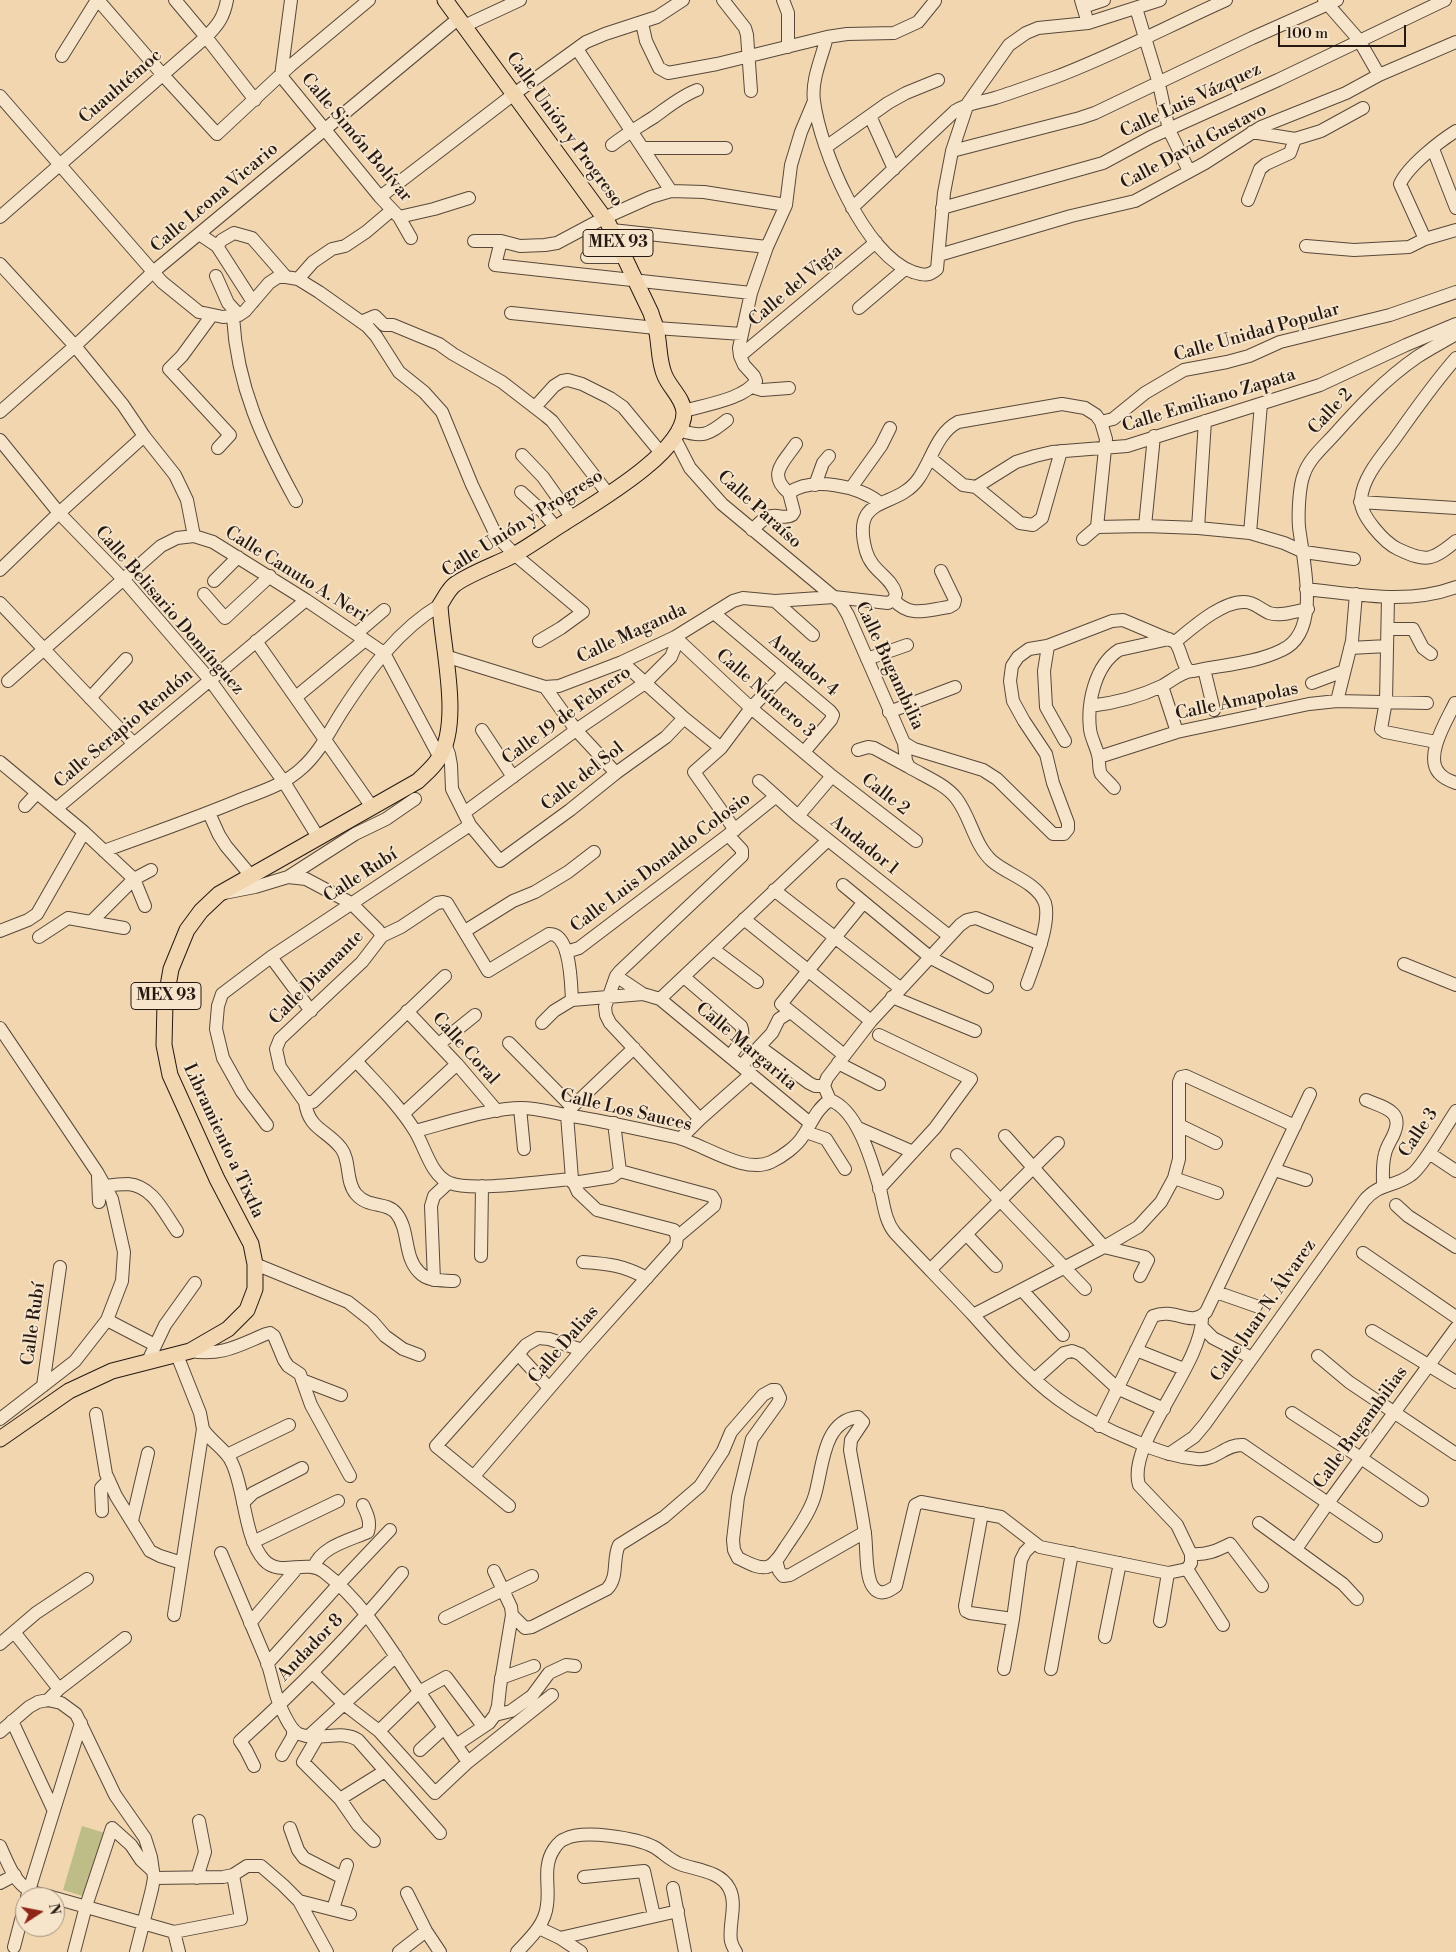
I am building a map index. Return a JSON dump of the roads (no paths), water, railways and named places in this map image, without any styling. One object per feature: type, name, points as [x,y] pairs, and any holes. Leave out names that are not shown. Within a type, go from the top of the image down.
[{"type":"main road","name":"Calle Unión y Progreso","points":[[440,605],[454,585],[514,554],[609,495],[646,467],[677,434],[684,411],[681,401],[662,369],[656,328],[636,279],[608,224],[445,0]]},
{"type":"main road","points":[[440,605],[449,690],[449,730],[442,751]]},
{"type":"main road","name":"Libramiento a Tixtla","points":[[1,1438],[69,1391],[112,1371],[184,1353],[228,1329],[247,1310],[255,1289],[255,1264],[250,1244],[217,1179],[170,1075],[164,1045],[165,1003],[171,968],[187,930],[201,911],[219,894],[252,877],[418,781],[442,751]]},
{"type":"street","points":[[62,56],[98,0],[217,134],[369,0]]},
{"type":"street","points":[[175,0],[255,100]]},
{"type":"street","name":"Cuauhtémoc","points":[[0,217],[206,37],[219,24],[225,12],[227,0]]},
{"type":"street","name":"Calle Simón Bolívar","points":[[291,0],[281,76],[396,214],[411,238]]},
{"type":"street","name":"Calle Leona Vicario","points":[[0,412],[75,346],[153,272],[325,129],[462,22],[520,0]]},
{"type":"street","points":[[380,197],[514,94],[586,42],[605,34],[658,18],[683,0]]},
{"type":"street","points":[[723,0],[745,28],[750,56],[751,91]]},
{"type":"street","points":[[782,0],[788,14],[788,47]]},
{"type":"street","points":[[1088,24],[1082,4],[1104,0]]},
{"type":"street","points":[[827,37],[815,81],[814,101],[834,169],[852,208],[876,242],[905,269],[924,276],[932,274],[937,269],[942,208],[952,150],[968,103],[1009,45],[1026,33],[1038,28],[1088,24],[1160,0]]},
{"type":"street","points":[[852,208],[955,111],[968,103],[993,99],[1054,78],[1145,39],[1226,0]]},
{"type":"street","name":"Calle Luis Vázquez","points":[[942,208],[1103,163],[1151,137],[1445,0]]},
{"type":"street","points":[[642,23],[646,41],[659,68],[668,73],[750,56],[827,37],[847,34],[894,33],[918,22],[936,1]]},
{"type":"street","points":[[952,150],[1080,118],[1159,84],[1330,1],[1359,40],[1379,75]]},
{"type":"street","points":[[1136,8],[1159,84],[1169,130],[1189,172]]},
{"type":"street","name":"Calle David Gustavo","points":[[939,255],[1071,216],[1135,201],[1189,172],[1252,132],[1346,93],[1379,75],[1456,42]]},
{"type":"street","points":[[577,48],[671,190]]},
{"type":"street","points":[[826,147],[906,93],[938,80]]},
{"type":"street","points":[[612,145],[631,130],[683,96],[697,90]]},
{"type":"street","points":[[0,96],[162,282],[199,312],[212,315],[236,316],[253,302],[269,283],[278,277],[292,278],[332,249],[345,246],[396,214],[434,209],[469,198]]},
{"type":"street","points":[[754,384],[754,376],[744,365],[739,348],[751,292],[767,247],[786,205],[791,165],[801,132],[814,101]]},
{"type":"street","points":[[1252,132],[1295,139],[1321,131],[1363,108]]},
{"type":"street","points":[[870,116],[894,169]]},
{"type":"street","points":[[1425,239],[1400,184],[1412,168],[1456,131]]},
{"type":"street","points":[[1248,200],[1260,169],[1290,153],[1295,139]]},
{"type":"street","points":[[644,148],[726,148]]},
{"type":"street","points":[[1433,149],[1456,208]]},
{"type":"street","points":[[474,241],[501,241],[520,246],[557,243],[608,224],[651,197],[671,190],[704,192],[786,205]]},
{"type":"street","points":[[608,224],[767,247]]},
{"type":"street","points":[[1306,246],[1354,250],[1408,247],[1425,239],[1456,230]]},
{"type":"street","points":[[217,246],[222,240],[234,233],[252,238],[292,278],[319,292],[361,322],[376,336],[399,372],[424,392],[442,412],[472,485],[496,535],[514,554],[584,612],[539,641]]},
{"type":"street","points":[[199,234],[217,246],[253,302]]},
{"type":"street","points":[[501,241],[495,265],[751,292]]},
{"type":"street","name":"Calle del Vigía","points":[[740,356],[876,242]]},
{"type":"street","points":[[587,256],[625,257]]},
{"type":"street","points":[[0,264],[75,346],[123,405],[144,436],[175,475],[187,500],[194,536],[176,538],[161,546],[8,681]]},
{"type":"street","points":[[859,308],[905,269]]},
{"type":"street","points":[[216,276],[236,316],[241,375],[247,394],[263,436],[296,502]]},
{"type":"street","name":"Calle Unidad Popular","points":[[1101,422],[1113,420],[1145,393],[1184,370],[1242,358],[1280,342],[1390,314],[1456,292]]},
{"type":"street","points":[[511,313],[656,328],[742,334]]},
{"type":"street","points":[[212,315],[182,356],[168,369],[230,435],[218,448]]},
{"type":"street","points":[[361,322],[374,316],[384,325],[392,325],[439,344],[502,382],[552,421],[609,495]]},
{"type":"street","name":"Calle Emiliano Zapata","points":[[976,487],[1016,462],[1035,456],[1061,451],[1127,446],[1320,385],[1456,324]]},
{"type":"street","name":"Calle 2","points":[[1308,609],[1304,552],[1299,525],[1304,475],[1313,457],[1372,394],[1416,358],[1456,334]]},
{"type":"street","points":[[1456,358],[1436,381],[1376,465],[1363,487],[1360,502],[1376,531],[1389,545],[1401,551],[1429,558],[1438,556],[1456,541]]},
{"type":"street","points":[[535,407],[554,386],[562,381],[568,380],[582,384],[623,407],[661,453]]},
{"type":"street","points":[[684,411],[738,395],[754,384]]},
{"type":"street","points":[[754,384],[762,390],[789,388]]},
{"type":"street","points":[[834,597],[878,603],[888,603],[894,600],[896,594],[893,585],[872,565],[866,551],[864,537],[865,518],[868,512],[880,503],[905,492],[913,486],[944,432],[958,422],[1062,404],[1085,408],[1096,415],[1101,422],[1106,439],[1097,527]]},
{"type":"street","points":[[1250,533],[1261,404]]},
{"type":"street","points":[[677,434],[702,435],[710,433],[727,420]]},
{"type":"street","points":[[1198,528],[1205,421]]},
{"type":"street","points":[[851,488],[881,446],[890,428]]},
{"type":"street","name":"Calle Paraíso","points":[[677,434],[690,468],[722,504],[834,597]]},
{"type":"street","points":[[0,570],[59,513],[144,436]]},
{"type":"street","points":[[1145,526],[1154,436]]},
{"type":"street","name":"Calle Belisario Domínguez","points":[[0,440],[59,513],[124,580],[210,680],[284,782],[318,838]]},
{"type":"street","points":[[752,530],[767,517],[785,518],[794,512],[789,493],[781,487],[777,478],[780,467],[796,444]]},
{"type":"street","points":[[930,458],[964,485],[976,487],[1020,523],[1032,525],[1042,518],[1061,451]]},
{"type":"street","points":[[522,455],[543,477],[572,518]]},
{"type":"street","points":[[814,485],[823,463],[829,456]]},
{"type":"street","points":[[789,493],[814,485],[851,488],[872,496],[880,503]]},
{"type":"street","points":[[521,492],[543,512],[556,528]]},
{"type":"street","points":[[1360,502],[1456,508]]},
{"type":"street","points":[[1083,539],[1097,527],[1198,528],[1250,533],[1284,543],[1304,552],[1354,559]]},
{"type":"street","name":"Calle Canuto A. Neri","points":[[194,536],[213,542],[270,576],[384,653],[442,751],[449,754],[452,789],[470,824],[500,861]]},
{"type":"street","points":[[214,581],[238,557]]},
{"type":"street","points":[[894,600],[900,607],[917,612],[949,607],[954,604],[955,600],[941,571]]},
{"type":"street","points":[[204,594],[225,618],[270,576]]},
{"type":"street","points":[[1306,589],[1388,598],[1431,593],[1456,587]]},
{"type":"street","points":[[1337,701],[1350,648],[1356,594]]},
{"type":"street","name":"Calle Maganda","points":[[445,656],[545,687],[559,686],[622,662],[675,637],[733,601],[743,598],[775,601],[834,597]]},
{"type":"street","name":"Calle Bugambilia","points":[[834,597],[848,615],[889,712],[904,742],[914,749],[982,770],[997,779],[1053,834],[1064,834],[1068,829],[1068,823],[1053,783],[1046,754],[1024,721],[1014,701],[1010,680],[1012,666],[1018,658],[1029,649],[1048,646]]},
{"type":"street","points":[[1388,598],[1386,701],[1381,729],[1385,732],[1436,742]]},
{"type":"street","name":"Calle Serapio Rendón","points":[[56,808],[306,600]]},
{"type":"street","points":[[775,601],[813,635]]},
{"type":"street","points":[[1090,706],[1129,699],[1162,686],[1188,670],[1204,669],[1259,658],[1283,650],[1294,642],[1301,632],[1308,609],[1277,614],[1270,613],[1255,604],[1244,601],[1232,603],[1172,641],[1119,650],[1114,653],[1104,665],[1094,688],[1090,706],[1090,731],[1099,758],[1100,772],[1114,788]]},
{"type":"street","points":[[0,603],[133,743]]},
{"type":"street","points":[[104,851],[209,813],[284,782],[302,769],[313,757],[384,653],[422,616],[440,605]]},
{"type":"street","points":[[296,697],[360,637],[384,610]]},
{"type":"street","name":"Andador 4","points":[[714,613],[833,715],[831,720],[804,752]]},
{"type":"street","points":[[1065,741],[1046,707],[1044,671],[1048,646],[1100,625],[1123,620],[1172,641],[1179,648],[1183,664],[1188,670]]},
{"type":"street","points":[[1388,629],[1412,629],[1415,631],[1423,648],[1431,654]]},
{"type":"street","name":"Calle 19 de Febrero","points":[[464,813],[576,730],[645,683],[671,657],[675,647],[675,637]]},
{"type":"street","name":"Calle Número 3","points":[[675,637],[751,708],[832,776]]},
{"type":"street","points":[[256,641],[372,807]]},
{"type":"street","points":[[867,659],[907,645]]},
{"type":"street","points":[[1350,648],[1387,646]]},
{"type":"street","points":[[90,698],[126,659]]},
{"type":"street","points":[[622,662],[684,718],[721,748]]},
{"type":"street","points":[[1204,669],[1214,710]]},
{"type":"street","points":[[1312,683],[1344,671]]},
{"type":"street","points":[[700,1119],[610,1022],[606,1015],[605,1007],[610,998],[616,976],[742,856],[742,850],[694,772],[721,748],[751,708],[784,674]]},
{"type":"street","points":[[1162,686],[1176,732]]},
{"type":"street","points":[[545,687],[576,730],[616,773]]},
{"type":"street","points":[[889,712],[954,687]]},
{"type":"street","name":"Calle Amapolas","points":[[1099,758],[1176,732],[1309,704],[1337,701],[1386,701]]},
{"type":"street","points":[[1386,701],[1426,703]]},
{"type":"street","points":[[1455,703],[1436,742],[1435,764],[1440,775],[1456,784]]},
{"type":"street","name":"Calle del Sol","points":[[500,861],[666,737],[684,718]]},
{"type":"street","points":[[482,730],[513,777]]},
{"type":"street","points":[[904,742],[906,761],[909,767]]},
{"type":"street","points":[[858,750],[868,747],[874,748],[945,788],[956,798],[978,841],[992,861],[1036,890],[1045,904],[1046,912],[1041,944],[1027,984]]},
{"type":"street","points":[[0,762],[84,832],[134,879],[145,906]]},
{"type":"street","points":[[798,816],[832,776]]},
{"type":"street","name":"Calle 2","points":[[832,776],[916,841]]},
{"type":"street","name":"Andador 1","points":[[759,781],[798,816],[949,936]]},
{"type":"street","points":[[25,806],[37,793]]},
{"type":"street","name":"Calle Luis Donaldo Colosio","points":[[566,952],[579,948],[731,833],[775,797]]},
{"type":"street","points":[[288,877],[355,834],[386,819],[415,799]]},
{"type":"street","points":[[209,813],[219,835],[252,877]]},
{"type":"street","name":"Calle Rubí","points":[[267,1125],[242,1092],[223,1058],[216,1029],[218,1006],[222,994],[272,957],[470,824]]},
{"type":"street","points":[[0,931],[38,914],[84,832]]},
{"type":"street","points":[[616,976],[643,994],[660,999],[828,840]]},
{"type":"street","points":[[465,931],[513,901],[535,892],[594,852]]},
{"type":"street","points":[[92,921],[134,879],[152,870]]},
{"type":"street","name":"Calle Diamante","points":[[219,894],[256,887],[288,877],[306,879],[351,903],[382,936],[362,962],[280,1040],[276,1049],[280,1067],[305,1102]]},
{"type":"street","points":[[843,885],[931,958],[987,987]]},
{"type":"street","points":[[774,890],[836,937],[896,992],[975,1031]]},
{"type":"street","points":[[382,936],[400,927],[437,903],[447,903],[488,971],[549,934],[554,934],[559,936],[566,952],[572,1000]]},
{"type":"street","points":[[681,1138],[746,1070],[760,1046],[772,1033],[808,970],[863,903]]},
{"type":"street","points":[[39,937],[68,918],[124,928]]},
{"type":"street","points":[[1041,944],[976,918],[967,920],[949,936],[931,958],[896,992],[826,1078],[824,1086],[830,1100],[841,1106],[858,1128],[880,1189],[890,1228],[1007,1353],[1057,1398],[1099,1426],[1169,1454],[1199,1459],[1217,1456],[1227,1448],[1243,1445],[1376,1536]]},
{"type":"street","points":[[744,919],[871,1021]]},
{"type":"street","points":[[713,949],[758,982]]},
{"type":"street","points":[[272,957],[311,1011]]},
{"type":"street","points":[[1404,964],[1456,985]]},
{"type":"street","points":[[445,976],[407,1010],[313,1102],[305,1102],[307,1115],[315,1126],[342,1149],[349,1180],[356,1194],[367,1203],[384,1206],[395,1211],[402,1222],[411,1264],[420,1274],[428,1279],[454,1281]]},
{"type":"street","points":[[684,977],[741,1026],[744,1033],[742,1039],[730,1056]]},
{"type":"street","points":[[542,1023],[554,1010],[572,1000],[643,994]]},
{"type":"street","name":"Calle Margarita","points":[[660,999],[730,1056],[808,1127],[826,1139],[845,1168]]},
{"type":"street","points":[[786,1008],[841,1059],[879,1084]]},
{"type":"street","name":"Calle Coral","points":[[407,1010],[458,1064],[497,1111]]},
{"type":"street","points":[[439,1044],[475,1015]]},
{"type":"street","points":[[0,1028],[105,1186],[112,1199],[124,1252],[122,1281],[107,1320],[75,1361],[0,1419]]},
{"type":"street","points":[[879,1035],[971,1079],[935,1128],[880,1189]]},
{"type":"street","points":[[356,1061],[403,1114],[415,1131],[438,1175],[448,1183],[459,1186],[482,1186],[573,1181],[612,1177],[620,1172],[712,1196],[715,1201],[714,1206],[677,1237],[674,1230],[597,1210],[578,1192],[573,1181],[569,1111],[509,1043]]},
{"type":"street","points":[[760,1046],[809,1083],[815,1086],[824,1086]]},
{"type":"street","points":[[569,1111],[634,1048]]},
{"type":"street","points":[[403,1114],[458,1064]]},
{"type":"street","points":[[973,1315],[1104,1247],[1138,1227],[1161,1202],[1174,1178],[1179,1159],[1179,1082],[1181,1077],[1186,1076],[1295,1126]]},
{"type":"street","points":[[512,1615],[525,1628],[532,1627],[597,1595],[612,1584],[616,1551],[619,1545],[664,1517],[700,1486],[723,1450],[731,1432],[763,1395],[772,1390],[776,1390],[780,1398],[752,1439],[738,1497],[733,1540],[734,1550],[738,1558],[756,1566],[766,1567],[776,1560],[797,1530],[814,1500],[824,1448],[830,1437],[845,1421],[858,1417],[863,1422],[851,1440],[850,1450],[865,1532],[869,1578],[874,1588],[881,1592],[888,1592],[896,1586],[915,1505],[921,1502],[1001,1517],[1040,1547],[1168,1573],[1187,1569],[1191,1563],[1191,1554],[1177,1525],[1140,1485],[1137,1478],[1138,1466],[1145,1446],[1184,1368],[1206,1312],[1310,1094]]},
{"type":"street","name":"Calle Los Sauces","points":[[415,1131],[497,1111],[520,1108],[569,1111],[681,1138],[744,1164],[759,1165],[771,1162],[795,1146],[822,1105],[830,1100]]},
{"type":"street","points":[[1366,1100],[1391,1110],[1396,1116],[1397,1128],[1385,1152],[1383,1186]]},
{"type":"street","points":[[520,1108],[524,1149]]},
{"type":"street","name":"Calle 3","points":[[1383,1186],[1412,1175],[1429,1153],[1456,1111]]},
{"type":"street","points":[[614,1123],[620,1172]]},
{"type":"street","points":[[1179,1125],[1216,1143]]},
{"type":"street","points":[[858,1128],[913,1152]]},
{"type":"street","points":[[1005,1136],[1104,1247],[1139,1255],[1148,1260],[1140,1276]]},
{"type":"street","points":[[930,1270],[1058,1144]]},
{"type":"street","points":[[1429,1153],[1456,1171]]},
{"type":"street","points":[[957,1155],[1085,1289]]},
{"type":"street","points":[[1275,1170],[1306,1180]]},
{"type":"street","points":[[97,1172],[99,1202]]},
{"type":"street","points":[[1174,1178],[1217,1193]]},
{"type":"street","points":[[434,1280],[431,1206],[434,1196],[448,1183]]},
{"type":"street","points":[[105,1186],[128,1184],[141,1187],[150,1193],[177,1231]]},
{"type":"street","points":[[481,1256],[482,1186]]},
{"type":"street","name":"Calle Juan N. Álvarez","points":[[1169,1454],[1194,1438],[1364,1201],[1371,1192],[1383,1186]]},
{"type":"street","points":[[1396,1206],[1456,1247]]},
{"type":"street","points":[[1129,1232],[1139,1255]]},
{"type":"street","points":[[966,1234],[996,1266]]},
{"type":"street","name":"Calle Dalias","points":[[474,1476],[582,1350],[676,1246],[677,1237]]},
{"type":"street","points":[[1363,1253],[1456,1318]]},
{"type":"street","points":[[583,1262],[616,1264],[647,1278]]},
{"type":"street","points":[[255,1264],[348,1302],[372,1321],[385,1336],[403,1349],[419,1355]]},
{"type":"street","name":"Calle Rubí","points":[[43,1386],[60,1267]]},
{"type":"street","points":[[148,1361],[165,1325],[195,1284]]},
{"type":"street","points":[[1022,1290],[1063,1335]]},
{"type":"street","points":[[1216,1292],[1256,1306]]},
{"type":"street","points":[[1099,1426],[1153,1316],[1162,1312],[1202,1322],[1213,1338],[1252,1358]]},
{"type":"street","points":[[107,1320],[156,1345]]},
{"type":"street","name":"Calle Bugambilias","points":[[1296,1549],[1456,1328]]},
{"type":"street","points":[[1372,1331],[1456,1382]]},
{"type":"street","points":[[350,1476],[311,1405],[300,1374],[288,1366],[274,1336],[270,1333],[221,1352],[184,1353],[203,1429],[208,1438],[232,1460],[238,1475],[253,1542],[262,1559],[270,1566],[278,1568],[314,1567],[323,1571],[360,1606],[468,1762]]},
{"type":"street","points":[[509,1506],[436,1446],[526,1345],[538,1338],[549,1338],[582,1350]]},
{"type":"street","points":[[1136,1350],[1184,1368]]},
{"type":"street","points":[[1035,1379],[1064,1353],[1072,1351],[1080,1354],[1117,1388],[1164,1410]]},
{"type":"street","points":[[518,1354],[549,1388]]},
{"type":"street","points":[[1318,1356],[1349,1382],[1456,1454]]},
{"type":"street","points":[[302,1380],[341,1395]]},
{"type":"street","points":[[1292,1413],[1422,1500]]},
{"type":"street","points":[[96,1414],[106,1474],[132,1521],[150,1551],[182,1562]]},
{"type":"street","points":[[227,1455],[289,1425]]},
{"type":"street","points":[[174,1614],[203,1429]]},
{"type":"street","points":[[132,1521],[148,1452]]},
{"type":"street","points":[[243,1503],[253,1493],[302,1468]]},
{"type":"street","points":[[102,1511],[101,1488],[109,1480]]},
{"type":"street","points":[[253,1542],[338,1501]]},
{"type":"street","points":[[314,1567],[316,1560],[328,1550],[368,1532],[369,1518],[363,1505]]},
{"type":"street","points":[[982,1513],[965,1606],[966,1611],[1013,1619]]},
{"type":"street","points":[[1259,1524],[1343,1584],[1357,1599]]},
{"type":"street","points":[[267,1664],[390,1530]]},
{"type":"street","points":[[776,1560],[779,1571],[783,1576],[790,1574],[865,1532]]},
{"type":"street","points":[[1004,1669],[1021,1560],[1025,1552],[1034,1543]]},
{"type":"street","points":[[1191,1554],[1203,1555],[1212,1553],[1230,1544],[1262,1586]]},
{"type":"street","points":[[221,1553],[267,1664],[280,1705],[293,1729],[299,1734],[313,1736],[348,1735],[354,1737],[440,1833]]},
{"type":"street","points":[[1051,1669],[1072,1553]]},
{"type":"street","points":[[1105,1637],[1120,1563]]},
{"type":"street","points":[[250,1623],[297,1568]]},
{"type":"street","points":[[1187,1569],[1223,1625]]},
{"type":"street","points":[[494,1571],[511,1607],[512,1615],[495,1715]]},
{"type":"street","name":"Andador 8","points":[[254,1766],[240,1742],[313,1673],[368,1615],[402,1573]]},
{"type":"street","points":[[1160,1621],[1168,1573]]},
{"type":"street","points":[[445,1618],[532,1576]]},
{"type":"street","points":[[0,1644],[36,1613],[87,1579]]},
{"type":"street","points":[[14,1632],[58,1689]]},
{"type":"street","points":[[48,1700],[58,1689],[125,1638]]},
{"type":"street","points":[[374,1841],[358,1825],[340,1799],[303,1762],[313,1736],[344,1704],[396,1656]]},
{"type":"street","points":[[456,1745],[495,1715],[511,1711],[532,1696],[549,1673],[566,1665],[575,1666]]},
{"type":"street","points":[[501,1678],[534,1666]]},
{"type":"street","points":[[313,1673],[344,1704],[379,1731],[435,1793],[468,1762],[552,1695]]},
{"type":"street","points":[[379,1731],[419,1692],[446,1677],[483,1726]]},
{"type":"street","points":[[0,1732],[29,1707],[38,1702],[48,1700],[61,1703],[76,1714],[115,1795],[145,1838],[151,1857],[153,1875],[136,1952]]},
{"type":"street","points":[[12,1722],[54,1809]]},
{"type":"street","points":[[30,1887],[81,1723]]},
{"type":"street","points":[[420,1750],[444,1728]]},
{"type":"street","points":[[282,1755],[293,1736],[293,1729]]},
{"type":"street","points":[[340,1799],[385,1770]]},
{"type":"street","points":[[197,1878],[205,1852],[199,1821]]},
{"type":"street","points":[[74,1952],[86,1906],[112,1828],[131,1845],[140,1860],[153,1875],[223,1878],[247,1866],[261,1866],[298,1901],[327,1952]]},
{"type":"street","points":[[290,1828],[298,1850],[304,1858],[343,1878]]},
{"type":"street","points":[[517,1952],[542,1923],[547,1906],[546,1875],[548,1863],[554,1850],[564,1839],[578,1835],[637,1840],[655,1848],[666,1857],[678,1863],[714,1874],[729,1888],[732,1898],[731,1941],[736,1952]]},
{"type":"street","points":[[0,1846],[15,1876],[23,1887]]},
{"type":"street","points":[[333,1909],[347,1865]]},
{"type":"street","points":[[584,1877],[644,1871],[654,1916]]},
{"type":"street","points":[[65,1900],[174,1932],[241,1919],[232,1875]]},
{"type":"street","points":[[0,1883],[15,1876]]},
{"type":"street","points":[[673,1888],[685,1952]]},
{"type":"street","points":[[407,1893],[426,1931],[440,1952]]},
{"type":"street","points":[[298,1901],[350,1914]]},
{"type":"street","points":[[560,1938],[678,1911]]},
{"type":"street","points":[[542,1923],[581,1952]]},
{"type":"street","points":[[399,1952],[426,1931]]},
{"type":"street","points":[[174,1932],[179,1952]]},
{"type":"street","points":[[14,1947],[17,1937]]}]
